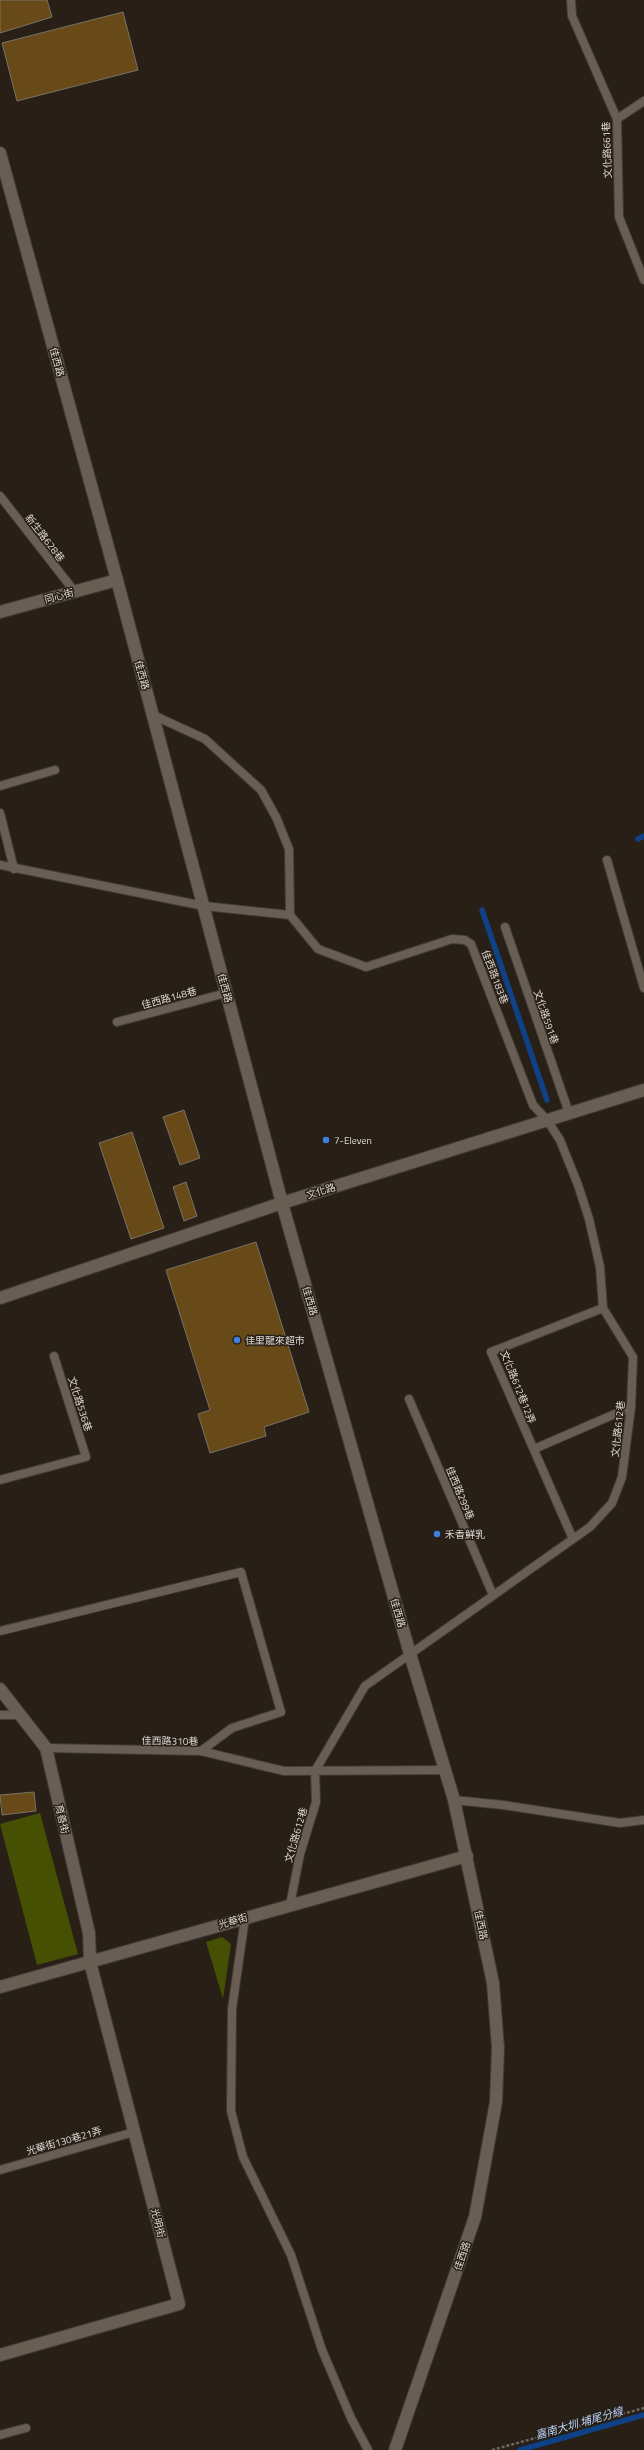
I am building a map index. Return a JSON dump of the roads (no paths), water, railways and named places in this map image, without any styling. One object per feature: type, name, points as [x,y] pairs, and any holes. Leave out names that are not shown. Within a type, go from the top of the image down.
[{"type":"street","name":"佳西路","points":[[0,153],[117,580],[282,1203],[410,1654],[454,1800],[493,1983],[498,2048],[496,2102],[475,2217],[395,2450]]},
{"type":"street","name":"同心街","points":[[0,612],[117,580]]},
{"type":"street","name":"文化路","points":[[0,1298],[282,1203],[644,1090]]},
{"type":"street","name":"育善街","points":[[0,1689],[46,1748],[90,1933],[90,1962]]},
{"type":"street","name":"光華街","points":[[0,1987],[467,1856]]},
{"type":"street","name":"光明街","points":[[0,2355],[179,2304],[90,1962]]},
{"type":"lane","name":"文化路661巷","points":[[571,0],[572,16],[617,119],[619,217],[644,280]]},
{"type":"lane","points":[[617,119],[644,101]]},
{"type":"lane","name":"新生路628巷","points":[[0,496],[75,592]]},
{"type":"lane","points":[[0,864],[14,869],[204,906],[290,915],[289,849],[276,817],[261,790],[205,739],[153,715]]},
{"type":"lane","points":[[0,786],[55,770]]},
{"type":"lane","points":[[0,813],[14,869]]},
{"type":"lane","points":[[608,860],[644,988]]},
{"type":"lane","name":"佳西路183巷","points":[[290,915],[318,949],[366,967],[452,939],[465,940],[471,944],[532,1105],[547,1120]]},
{"type":"lane","name":"文化路591巷","points":[[505,927],[569,1113]]},
{"type":"lane","name":"佳西路148巷","points":[[118,1022],[226,993]]},
{"type":"lane","name":"文化路612巷","points":[[410,1654],[590,1527],[612,1503],[622,1477],[631,1407],[633,1357],[603,1308],[600,1267],[589,1219],[560,1140],[547,1120]]},
{"type":"lane","name":"文化路612巷12弄","points":[[573,1539],[491,1352],[603,1308]]},
{"type":"lane","name":"文化路536巷","points":[[0,1480],[86,1457],[54,1356]]},
{"type":"lane","name":"佳西路299巷","points":[[409,1399],[493,1595]]},
{"type":"lane","points":[[534,1449],[631,1407]]},
{"type":"lane","points":[[0,1631],[240,1572],[281,1712],[232,1728],[201,1751]]},
{"type":"lane","points":[[315,1771],[365,1686],[410,1654]]},
{"type":"lane","points":[[0,1715],[20,1715]]},
{"type":"lane","name":"佳西路310巷","points":[[46,1748],[201,1751],[284,1771],[444,1770]]},
{"type":"lane","name":"文化路612巷","points":[[290,1905],[300,1854],[316,1802],[315,1771]]},
{"type":"lane","points":[[454,1800],[503,1805],[620,1823],[644,1820]]},
{"type":"lane","points":[[244,1918],[232,2009],[231,2111],[243,2157],[291,2255],[322,2350],[351,2418],[368,2450]]},
{"type":"lane","name":"光華街130巷21弄","points":[[0,2170],[134,2132]]},
{"type":"lane","points":[[0,2435],[26,2428]]},
{"type":"waterway","points":[[638,839],[644,836]]},
{"type":"waterway","points":[[482,910],[547,1100]]},
{"type":"waterway","name":"嘉南大圳 埔尾分線","points":[[520,2450],[644,2415]]},
{"type":"place","name":"7-Eleven","points":[[326,1140]]},
{"type":"place","name":"佳里龍來超市","points":[[237,1340]]},
{"type":"place","name":"禾香鮮乳","points":[[437,1534]]}]
